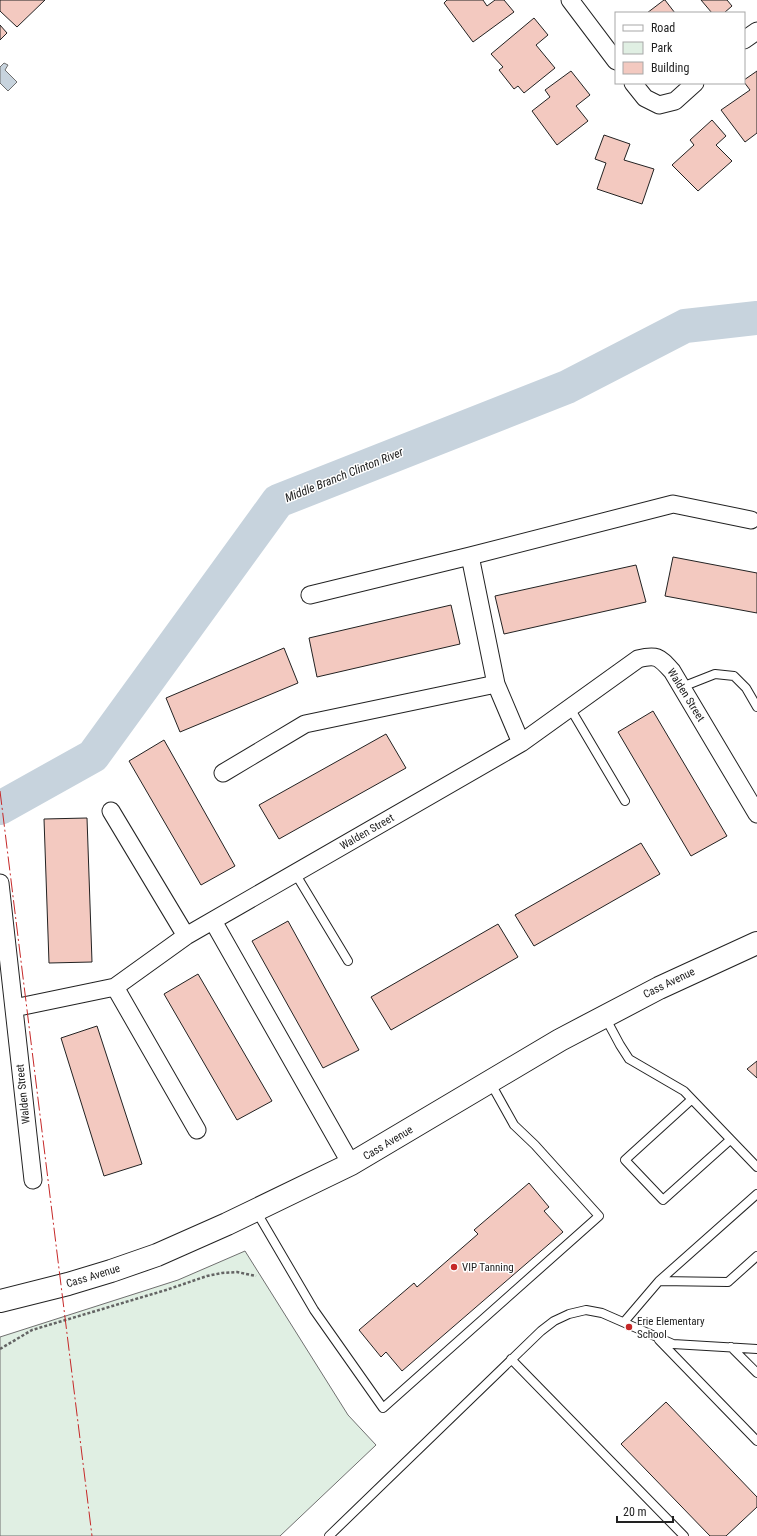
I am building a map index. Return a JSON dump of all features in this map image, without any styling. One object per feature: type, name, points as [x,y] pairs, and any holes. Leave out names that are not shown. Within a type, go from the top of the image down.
[{"type":"main road","name":"Cass Avenue","points":[[0,1301],[68,1284],[143,1260],[202,1236],[351,1164],[560,1040],[659,988],[757,942]]},
{"type":"street","points":[[570,0],[615,60]]},
{"type":"street","points":[[745,39],[757,31]]},
{"type":"street","points":[[634,84],[645,98],[659,105],[675,101],[694,84]]},
{"type":"street","points":[[310,595],[673,504],[751,520]]},
{"type":"street","points":[[470,556],[496,684],[522,743]]},
{"type":"street","name":"Walden Street","points":[[14,1008],[115,987],[186,936],[522,743],[638,659],[651,656],[663,660],[672,671],[757,814]]},
{"type":"street","points":[[223,772],[305,724],[496,684]]},
{"type":"street","points":[[111,811],[186,936]]},
{"type":"street","name":"Walden Street","points":[[0,883],[4,949],[14,1008],[33,1180]]},
{"type":"street","points":[[213,921],[351,1164]]},
{"type":"street","points":[[115,987],[197,1130]]},
{"type":"lane","points":[[682,686],[715,674],[734,676],[746,688],[757,707]]},
{"type":"lane","points":[[570,708],[625,801]]},
{"type":"lane","points":[[296,873],[348,962]]},
{"type":"lane","points":[[605,1016],[629,1059],[684,1092],[757,1167]]},
{"type":"lane","points":[[255,1210],[314,1310],[383,1408],[599,1216],[535,1145],[514,1126],[490,1082]]},
{"type":"lane","points":[[691,1100],[625,1160],[663,1200],[730,1140]]},
{"type":"lane","points":[[624,1322],[659,1281],[757,1194]]},
{"type":"lane","points":[[659,1281],[728,1282],[757,1256]]},
{"type":"lane","points":[[329,1536],[541,1331],[554,1321],[569,1314],[586,1310],[602,1313],[672,1344],[757,1348]]},
{"type":"lane","points":[[655,1336],[757,1441]]},
{"type":"lane","points":[[731,1347],[757,1373]]},
{"type":"lane","points":[[512,1359],[684,1536]]},
{"type":"path","points":[[0,1349],[32,1330],[166,1290],[207,1276],[237,1272],[256,1276]]},
{"type":"green space","points":[[245,1251],[348,1415],[376,1445],[280,1536],[0,1536],[0,1337],[178,1280]]},
{"type":"shaded area","points":[[4,63],[8,65],[5,70],[17,82],[8,91],[0,83],[0,67]]},
{"type":"building","points":[[0,0],[45,0],[17,27],[0,11]]},
{"type":"building","points":[[447,0],[483,0],[487,6],[495,0],[504,0],[514,12],[473,42],[444,3]]},
{"type":"building","points":[[665,0],[674,12],[648,12]]},
{"type":"building","points":[[701,0],[727,0],[732,6],[725,12],[711,12]]},
{"type":"building","points":[[534,18],[548,35],[536,45],[555,68],[524,93],[518,86],[514,89],[499,70],[503,67],[491,54]]},
{"type":"building","points":[[0,25],[7,33],[0,40]]},
{"type":"building","points":[[571,71],[590,95],[576,106],[588,121],[557,145],[532,111],[550,97],[545,90]]},
{"type":"building","points":[[757,71],[757,133],[745,142],[721,110],[750,90],[745,83],[745,79]]},
{"type":"building","points":[[712,120],[726,136],[716,145],[732,161],[698,191],[672,165],[694,145],[690,140]]},
{"type":"building","points":[[604,135],[630,144],[624,160],[654,169],[642,204],[597,189],[606,163],[595,159]]},
{"type":"building","points":[[673,557],[757,573],[757,613],[665,596]]},
{"type":"building","points":[[636,565],[646,602],[504,634],[495,596]]},
{"type":"building","points":[[451,605],[460,644],[317,677],[309,638]]},
{"type":"building","points":[[284,648],[298,683],[180,732],[166,698]]},
{"type":"building","points":[[653,711],[727,836],[691,856],[618,732]]},
{"type":"building","points":[[386,734],[406,768],[279,839],[259,805]]},
{"type":"building","points":[[164,740],[235,866],[201,885],[129,761]]},
{"type":"building","points":[[87,818],[92,962],[49,963],[44,819]]},
{"type":"building","points":[[641,843],[660,874],[534,946],[515,915]]},
{"type":"building","points":[[288,921],[359,1050],[323,1068],[252,941]]},
{"type":"building","points":[[498,924],[518,957],[391,1030],[371,997]]},
{"type":"building","points":[[198,974],[272,1101],[237,1120],[164,994]]},
{"type":"building","points":[[97,1026],[142,1164],[104,1176],[61,1038]]},
{"type":"building","points":[[757,1061],[757,1078],[747,1069]]},
{"type":"building","points":[[529,1183],[549,1207],[544,1211],[563,1232],[402,1371],[386,1352],[381,1357],[359,1330],[414,1283],[417,1287],[478,1234],[474,1230]]},
{"type":"building","points":[[666,1402],[757,1497],[757,1507],[726,1536],[710,1536],[621,1444]]},
{"type":"waterway","name":"Middle Branch Clinton River","points":[[0,808],[93,756],[278,501],[567,387],[685,326],[757,318]]},
{"type":"power","points":[[0,791],[92,1536]]},
{"type":"place","name":"VIP Tanning","points":[[454,1267]]},
{"type":"place","name":"Erie Elementary School","points":[[629,1327]]}]
